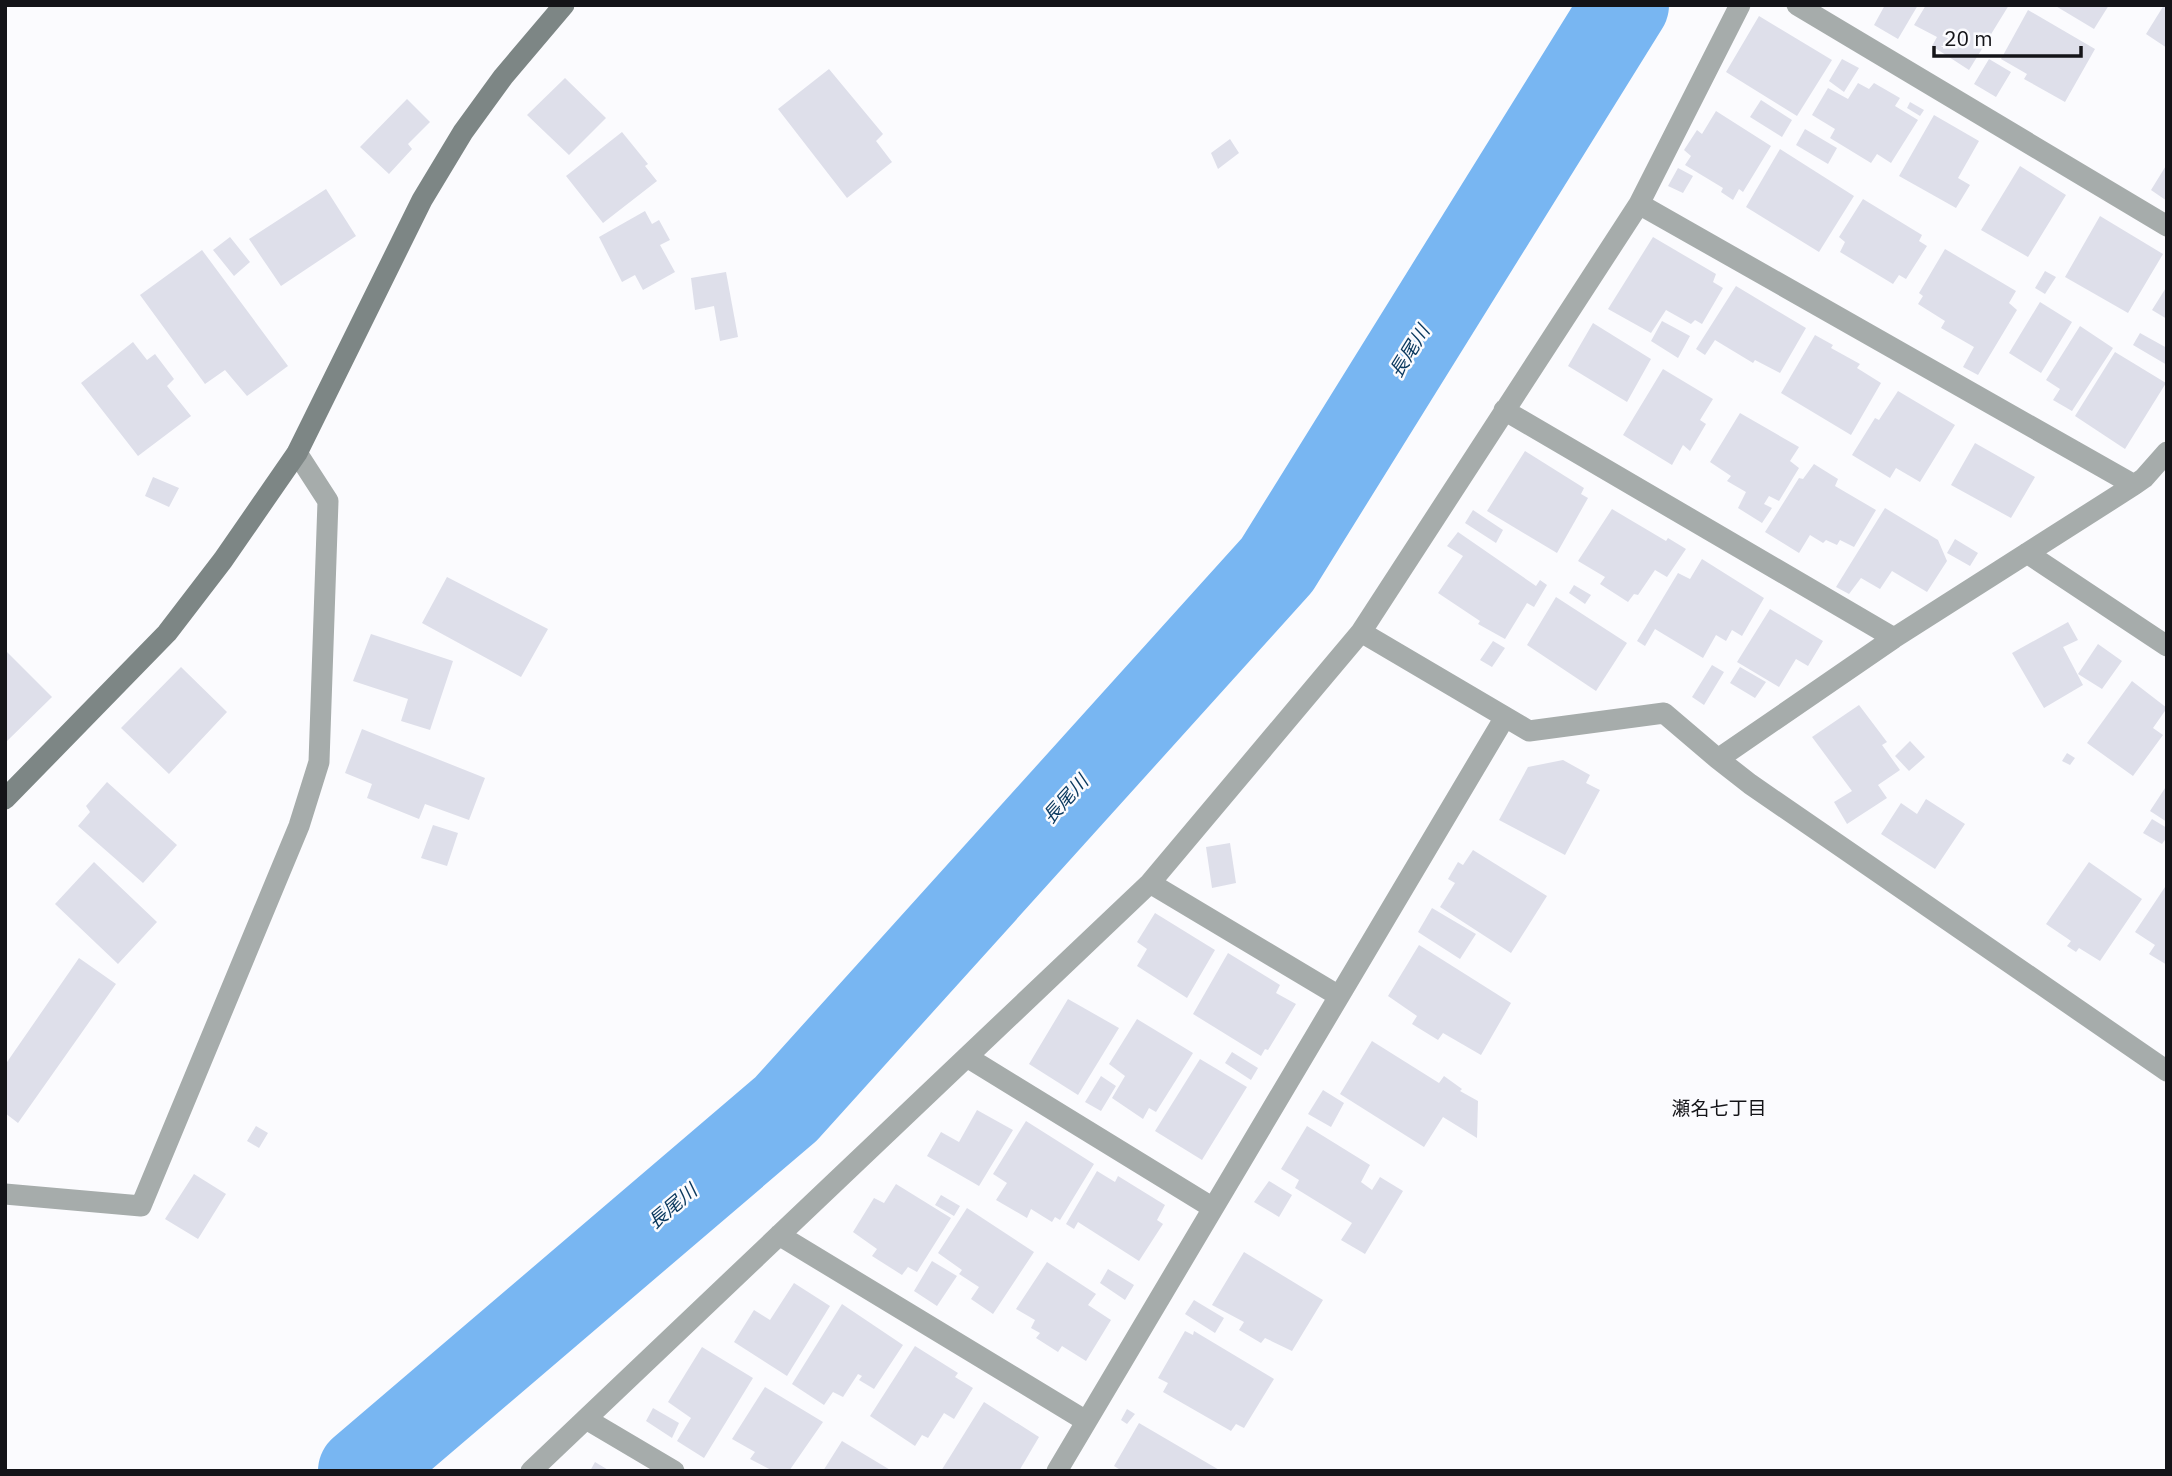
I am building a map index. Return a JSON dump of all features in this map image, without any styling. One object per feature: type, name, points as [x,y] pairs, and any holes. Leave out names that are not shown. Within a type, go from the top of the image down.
[{"type":"street","points":[[5,799],[167,633],[223,560],[297,453],[422,200],[463,132],[564,5]]},
{"type":"street","points":[[531,1471],[1150,883],[1361,632],[1639,204],[1740,5]]},
{"type":"street","points":[[1797,5],[2167,226]]},
{"type":"street","points":[[1639,204],[2134,485]]},
{"type":"street","points":[[1504,410],[1894,638]]},
{"type":"street","points":[[1718,759],[1894,638],[2134,485],[2144,478],[2167,452]]},
{"type":"street","points":[[5,1194],[141,1206],[299,826],[319,762],[328,501],[297,453]]},
{"type":"street","points":[[2027,553],[2167,646]]},
{"type":"street","points":[[1361,632],[1529,731],[1664,713],[1750,784],[2167,1071]]},
{"type":"street","points":[[1057,1471],[1505,717]]},
{"type":"street","points":[[1150,883],[1339,996]]},
{"type":"street","points":[[967,1057],[1213,1208]]},
{"type":"street","points":[[779,1235],[1086,1421]]},
{"type":"street","points":[[586,1419],[674,1471]]},
{"type":"building","points":[[1885,5],[1918,5],[1898,39],[1874,25]]},
{"type":"building","points":[[1926,5],[2009,5],[1969,70],[1932,46],[1937,37],[1914,25]]},
{"type":"building","points":[[2054,5],[2109,5],[2094,29]]},
{"type":"building","points":[[2164,5],[2167,5],[2167,48],[2146,34]]},
{"type":"building","points":[[2028,10],[2095,49],[2065,102],[2024,79],[2027,74],[2001,59]]},
{"type":"building","points":[[1759,16],[1832,60],[1797,116],[1726,72]]},
{"type":"building","points":[[1842,59],[1859,68],[1844,92],[1829,81]]},
{"type":"building","points":[[1989,59],[2011,72],[1996,97],[1974,84]]},
{"type":"building","points":[[829,69],[883,134],[876,141],[892,162],[847,198],[778,109]]},
{"type":"building","points":[[565,78],[606,118],[569,155],[527,115]]},
{"type":"building","points":[[1858,83],[1869,89],[1874,83],[1900,98],[1895,106],[1918,120],[1891,163],[1877,154],[1871,163],[1830,138],[1835,129],[1812,115],[1828,88],[1848,99]]},
{"type":"building","points":[[407,99],[430,122],[408,144],[412,149],[389,174],[360,147]]},
{"type":"building","points":[[1761,100],[1792,120],[1782,137],[1750,117]]},
{"type":"building","points":[[1910,102],[1924,110],[1920,116],[1907,108]]},
{"type":"building","points":[[1716,111],[1771,146],[1743,192],[1739,189],[1733,200],[1721,192],[1723,188],[1685,165],[1691,156],[1684,150],[1697,130],[1702,134]]},
{"type":"building","points":[[1934,115],[1979,141],[1958,178],[1970,185],[1956,208],[1899,176]]},
{"type":"building","points":[[1805,129],[1837,148],[1828,164],[1796,145]]},
{"type":"building","points":[[622,132],[648,164],[645,166],[657,181],[603,223],[566,176]]},
{"type":"building","points":[[1230,139],[1239,153],[1218,169],[1211,153]]},
{"type":"building","points":[[1780,149],[1854,196],[1819,252],[1746,207]]},
{"type":"building","points":[[2167,164],[2167,201],[2151,190]]},
{"type":"building","points":[[2020,166],[2066,195],[2028,257],[1981,230]]},
{"type":"building","points":[[1678,168],[1693,176],[1683,193],[1668,186]]},
{"type":"building","points":[[326,189],[356,236],[281,286],[249,239]]},
{"type":"building","points":[[1863,199],[1922,235],[1919,241],[1927,246],[1906,279],[1899,275],[1893,284],[1840,252],[1845,242],[1839,237]]},
{"type":"building","points":[[645,211],[652,224],[659,220],[670,240],[660,245],[675,272],[643,290],[635,275],[622,282],[599,237]]},
{"type":"building","points":[[2100,216],[2163,254],[2128,313],[2065,277]]},
{"type":"building","points":[[230,237],[250,262],[234,276],[213,250]]},
{"type":"building","points":[[1653,237],[1716,274],[1713,282],[1723,288],[1702,324],[1695,320],[1691,324],[1666,310],[1651,333],[1608,309]]},
{"type":"building","points":[[1945,249],[2016,291],[2009,303],[2017,310],[1978,375],[1963,367],[1974,347],[1941,328],[1945,321],[1918,304],[1923,296],[1919,293]]},
{"type":"building","points":[[202,250],[288,366],[247,396],[225,370],[205,384],[140,295]]},
{"type":"building","points":[[2045,271],[2056,277],[2045,294],[2035,288]]},
{"type":"building","points":[[726,272],[738,337],[720,341],[714,306],[695,310],[691,278]]},
{"type":"building","points":[[1736,286],[1806,328],[1780,373],[1755,360],[1753,363],[1715,340],[1705,355],[1696,349]]},
{"type":"building","points":[[2167,286],[2167,319],[2152,310]]},
{"type":"building","points":[[2040,302],[2072,322],[2041,373],[2009,353]]},
{"type":"building","points":[[1662,321],[1690,336],[1678,358],[1651,341]]},
{"type":"building","points":[[1593,323],[1651,359],[1627,402],[1568,366]]},
{"type":"building","points":[[2080,326],[2113,348],[2072,411],[2053,400],[2060,389],[2046,380]]},
{"type":"building","points":[[2140,333],[2167,348],[2167,365],[2133,345]]},
{"type":"building","points":[[1815,335],[1833,345],[1831,348],[1860,364],[1857,368],[1881,383],[1851,435],[1781,393]]},
{"type":"building","points":[[133,342],[147,360],[155,354],[174,379],[167,386],[191,416],[138,456],[81,383]]},
{"type":"building","points":[[2115,352],[2166,383],[2125,449],[2075,416]]},
{"type":"building","points":[[1663,369],[1713,399],[1700,420],[1706,424],[1690,451],[1683,445],[1672,465],[1623,435]]},
{"type":"building","points":[[1898,391],[1955,425],[1920,482],[1896,468],[1890,478],[1852,455],[1875,418],[1879,420]]},
{"type":"building","points":[[1740,413],[1799,447],[1790,461],[1799,468],[1779,501],[1769,496],[1764,504],[1772,508],[1762,523],[1738,508],[1746,492],[1727,481],[1731,476],[1710,462]]},
{"type":"building","points":[[1975,443],[2035,477],[2011,518],[1951,485]]},
{"type":"building","points":[[1525,451],[1584,488],[1581,494],[1588,498],[1557,553],[1487,511]]},
{"type":"building","points":[[1814,464],[1838,479],[1835,486],[1876,510],[1854,547],[1840,540],[1837,545],[1826,540],[1823,543],[1810,535],[1799,553],[1765,532],[1799,478],[1803,479]]},
{"type":"building","points":[[153,477],[179,488],[169,507],[145,496]]},
{"type":"building","points":[[1885,508],[1938,540],[1947,561],[1927,592],[1892,571],[1880,589],[1861,578],[1849,594],[1836,587]]},
{"type":"building","points":[[1612,509],[1666,541],[1668,538],[1686,549],[1667,577],[1655,570],[1638,595],[1634,594],[1628,602],[1600,584],[1605,577],[1578,561]]},
{"type":"building","points":[[1473,510],[1503,530],[1496,543],[1465,523]]},
{"type":"building","points":[[1458,532],[1536,586],[1540,580],[1547,585],[1534,607],[1527,603],[1505,639],[1478,624],[1480,621],[1438,593],[1463,556],[1447,546]]},
{"type":"building","points":[[1955,539],[1978,553],[1970,566],[1947,553]]},
{"type":"building","points":[[1702,559],[1764,598],[1742,636],[1732,630],[1726,641],[1716,635],[1703,658],[1655,629],[1645,646],[1637,641],[1678,573],[1690,579]]},
{"type":"building","points":[[447,577],[548,629],[521,677],[422,623]]},
{"type":"building","points":[[1574,585],[1591,595],[1585,604],[1569,593]]},
{"type":"building","points":[[1556,597],[1627,643],[1596,691],[1527,645]]},
{"type":"building","points":[[1770,609],[1823,641],[1808,666],[1796,659],[1779,687],[1737,662]]},
{"type":"building","points":[[2068,622],[2078,640],[2063,647],[2083,685],[2044,708],[2012,653]]},
{"type":"building","points":[[371,634],[453,661],[430,730],[401,721],[408,699],[353,681]]},
{"type":"building","points":[[1493,641],[1505,648],[1492,667],[1480,660]]},
{"type":"building","points":[[2098,644],[2122,661],[2102,689],[2078,674]]},
{"type":"building","points":[[5,650],[52,697],[5,743]]},
{"type":"building","points":[[1712,665],[1724,672],[1704,705],[1692,697]]},
{"type":"building","points":[[181,667],[227,712],[169,774],[121,728]]},
{"type":"building","points":[[1740,667],[1766,682],[1755,698],[1730,683]]},
{"type":"building","points":[[2132,681],[2167,708],[2153,728],[2163,735],[2133,776],[2087,743]]},
{"type":"building","points":[[1859,705],[1887,742],[1882,745],[1900,770],[1878,785],[1887,798],[1847,824],[1834,802],[1852,791],[1812,737]]},
{"type":"building","points":[[362,729],[485,778],[469,820],[425,804],[419,819],[367,798],[372,784],[345,773]]},
{"type":"building","points":[[1910,741],[1925,757],[1909,771],[1895,756]]},
{"type":"building","points":[[2067,753],[2075,758],[2070,765],[2062,761]]},
{"type":"building","points":[[1563,760],[1590,775],[1586,783],[1600,790],[1565,855],[1499,820],[1528,767]]},
{"type":"building","points":[[107,782],[177,845],[143,883],[78,826],[90,812],[86,806]]},
{"type":"building","points":[[2167,785],[2167,822],[2150,811]]},
{"type":"building","points":[[1926,799],[1965,824],[1935,869],[1881,834],[1901,803],[1917,814]]},
{"type":"building","points":[[2152,819],[2167,828],[2167,837],[2162,844],[2143,833]]},
{"type":"building","points":[[433,825],[458,833],[447,866],[421,858]]},
{"type":"building","points":[[1230,843],[1236,883],[1212,888],[1206,847]]},
{"type":"building","points":[[1473,850],[1547,896],[1511,953],[1440,907],[1455,883],[1448,879],[1458,862],[1463,865]]},
{"type":"building","points":[[94,862],[157,922],[118,964],[55,904]]},
{"type":"building","points":[[2089,862],[2142,899],[2100,961],[2079,948],[2076,952],[2067,946],[2071,941],[2046,924]]},
{"type":"building","points":[[2167,884],[2167,965],[2149,954],[2155,945],[2135,932]]},
{"type":"building","points":[[1432,908],[1476,934],[1460,959],[1418,932]]},
{"type":"building","points":[[1155,913],[1215,950],[1187,998],[1137,966],[1147,949],[1137,942]]},
{"type":"building","points":[[1419,945],[1511,1003],[1481,1055],[1443,1033],[1438,1040],[1412,1024],[1417,1016],[1388,996]]},
{"type":"building","points":[[1228,953],[1280,985],[1276,993],[1296,1004],[1268,1050],[1265,1049],[1261,1056],[1193,1014]]},
{"type":"building","points":[[79,958],[116,984],[18,1123],[5,1113],[5,1065]]},
{"type":"building","points":[[1068,999],[1119,1028],[1078,1095],[1029,1064]]},
{"type":"building","points":[[1137,1019],[1193,1053],[1156,1112],[1149,1108],[1143,1119],[1112,1098],[1125,1076],[1109,1064]]},
{"type":"building","points":[[1372,1041],[1439,1083],[1444,1076],[1462,1089],[1460,1091],[1478,1101],[1477,1138],[1443,1117],[1424,1147],[1340,1094]]},
{"type":"building","points":[[1232,1052],[1258,1068],[1251,1080],[1225,1063]]},
{"type":"building","points":[[1200,1059],[1247,1087],[1202,1160],[1155,1131]]},
{"type":"building","points":[[1101,1076],[1116,1086],[1101,1111],[1085,1102]]},
{"type":"building","points":[[1323,1090],[1344,1103],[1331,1127],[1308,1114]]},
{"type":"building","points":[[977,1110],[1013,1130],[979,1186],[927,1156],[941,1132],[959,1142]]},
{"type":"building","points":[[1026,1121],[1094,1164],[1060,1220],[1055,1217],[1052,1222],[1031,1209],[1027,1218],[996,1200],[1007,1183],[993,1174]]},
{"type":"building","points":[[256,1126],[268,1133],[259,1148],[247,1141]]},
{"type":"building","points":[[1307,1126],[1370,1165],[1361,1182],[1372,1190],[1380,1177],[1403,1191],[1365,1254],[1341,1240],[1352,1223],[1295,1188],[1299,1180],[1281,1169]]},
{"type":"building","points":[[1097,1171],[1115,1182],[1118,1176],[1165,1205],[1157,1220],[1163,1224],[1139,1261],[1078,1222],[1074,1229],[1066,1224]]},
{"type":"building","points":[[194,1174],[226,1194],[198,1239],[165,1219]]},
{"type":"building","points":[[1269,1181],[1292,1195],[1279,1217],[1254,1202]]},
{"type":"building","points":[[896,1184],[951,1218],[917,1272],[908,1267],[902,1275],[872,1256],[877,1249],[853,1232],[874,1198],[884,1203]]},
{"type":"building","points":[[941,1195],[960,1206],[954,1216],[935,1205]]},
{"type":"building","points":[[967,1208],[1034,1252],[993,1314],[971,1299],[979,1287],[959,1274],[962,1270],[938,1253]]},
{"type":"building","points":[[1244,1252],[1323,1300],[1292,1351],[1265,1338],[1261,1343],[1239,1330],[1244,1322],[1212,1305]]},
{"type":"building","points":[[932,1261],[957,1276],[937,1306],[914,1291]]},
{"type":"building","points":[[1047,1262],[1096,1294],[1088,1305],[1111,1320],[1086,1361],[1062,1346],[1058,1352],[1036,1338],[1040,1333],[1031,1328],[1035,1320],[1016,1309]]},
{"type":"building","points":[[1108,1269],[1134,1285],[1125,1300],[1100,1283]]},
{"type":"building","points":[[794,1283],[830,1306],[787,1376],[734,1342],[754,1310],[770,1320]]},
{"type":"building","points":[[1194,1300],[1224,1318],[1215,1333],[1185,1314]]},
{"type":"building","points":[[842,1304],[903,1345],[874,1389],[859,1380],[862,1376],[858,1374],[843,1397],[833,1392],[824,1405],[792,1384]]},
{"type":"building","points":[[1185,1331],[1193,1335],[1194,1331],[1274,1379],[1244,1428],[1236,1424],[1231,1431],[1163,1392],[1168,1383],[1158,1378]]},
{"type":"building","points":[[915,1346],[958,1373],[955,1377],[973,1388],[954,1419],[944,1413],[928,1438],[922,1435],[915,1446],[870,1416]]},
{"type":"building","points":[[702,1347],[753,1378],[704,1458],[677,1441],[691,1418],[668,1402]]},
{"type":"building","points":[[765,1387],[823,1422],[789,1471],[773,1471],[750,1459],[755,1452],[732,1439]]},
{"type":"building","points":[[984,1402],[1039,1437],[1019,1471],[941,1471]]},
{"type":"building","points":[[653,1408],[679,1423],[672,1438],[646,1421]]},
{"type":"building","points":[[1127,1409],[1135,1414],[1127,1424],[1121,1420]]},
{"type":"building","points":[[1139,1423],[1221,1471],[1122,1471],[1114,1466]]},
{"type":"building","points":[[842,1441],[892,1471],[823,1471]]},
{"type":"building","points":[[595,1462],[610,1471],[590,1471]]},
{"type":"waterway","name":"長尾川","points":[[362,1471],[786,1109],[1277,565],[1625,5]]},
{"type":"district","name":"瀬名七丁目","points":[[1719,1108]]}]
